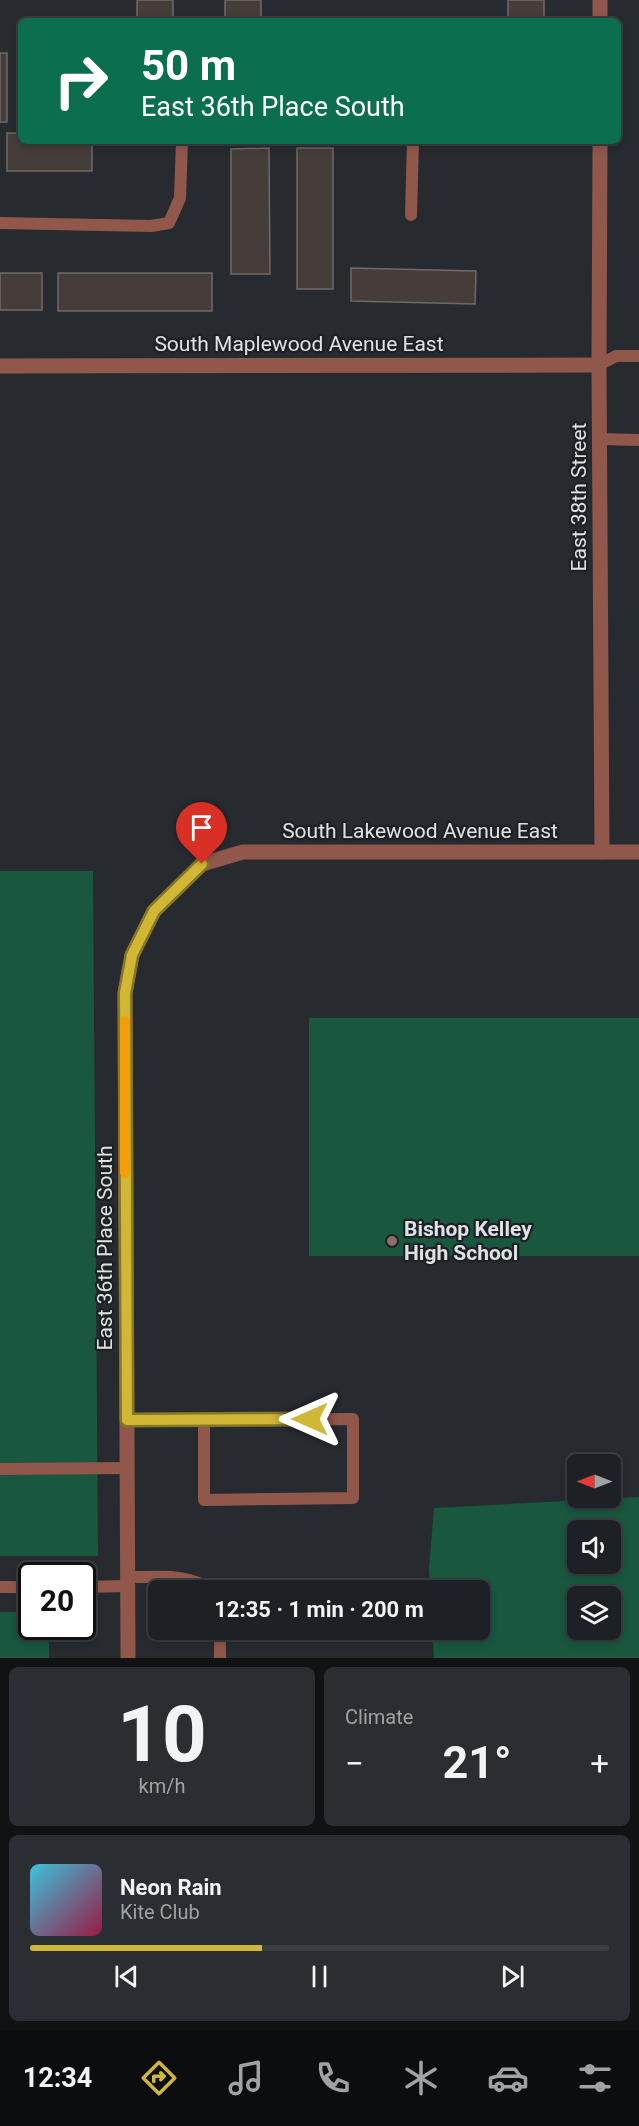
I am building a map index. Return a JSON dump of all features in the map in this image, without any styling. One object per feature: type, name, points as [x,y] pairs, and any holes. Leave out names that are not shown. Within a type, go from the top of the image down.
[{"type":"street","points":[[600,0],[600,18]]},
{"type":"street","name":"East 38th Street","points":[[600,144],[602,852]]},
{"type":"street","name":"South Maplewood Avenue East","points":[[0,366],[599,365]]},
{"type":"street","name":"South Lakewood Avenue East","points":[[202,864],[243,852],[639,852]]},
{"type":"street","name":"East 36th Place South","points":[[128,1658],[125,993],[132,955],[154,911],[202,864]]},
{"type":"lane","points":[[0,223],[151,226],[169,223],[180,198],[182,144]]},
{"type":"lane","points":[[411,215],[413,144]]},
{"type":"lane","points":[[599,365],[616,356],[639,356]]},
{"type":"lane","points":[[600,439],[639,440]]},
{"type":"lane","points":[[127,1420],[353,1419],[353,1497],[204,1500],[204,1420]]},
{"type":"lane","points":[[0,1469],[127,1468]]},
{"type":"lane","points":[[171,1580],[194,1580]]},
{"type":"lane","points":[[96,1585],[148,1581]]},
{"type":"lane","points":[[0,1587],[18,1587]]},
{"type":"lane","points":[[219,1640],[220,1658]]},
{"type":"green space","points":[[0,871],[93,871],[98,1556],[0,1556]]},
{"type":"green space","points":[[309,1018],[639,1018],[639,1256],[309,1256]]},
{"type":"green space","points":[[639,1497],[639,1658],[434,1658],[433,1640],[490,1640],[490,1580],[430,1580],[434,1508],[567,1501],[567,1508],[621,1508],[621,1498]]},
{"type":"green space","points":[[0,1612],[18,1612],[18,1640],[49,1640],[49,1658],[0,1658]]},
{"type":"building","points":[[137,0],[173,0],[173,18],[137,18]]},
{"type":"building","points":[[225,0],[261,0],[261,18],[225,18]]},
{"type":"building","points":[[508,0],[544,0],[544,18],[508,18]]},
{"type":"building","points":[[0,53],[7,53],[7,122],[0,122]]},
{"type":"building","points":[[7,133],[18,133],[18,144],[92,144],[92,171],[7,171]]},
{"type":"building","points":[[269,148],[270,274],[231,274],[231,149]]},
{"type":"building","points":[[297,148],[333,148],[333,289],[297,289]]},
{"type":"building","points":[[351,268],[476,271],[475,304],[351,301]]},
{"type":"building","points":[[0,273],[42,273],[42,310],[0,310]]},
{"type":"building","points":[[58,273],[212,273],[212,311],[58,311]]},
{"type":"slow traffic","points":[[125,1021],[125,1173]]},
{"type":"place","name":"Bishop Kelley High School","points":[[392,1241]]},
{"type":"route","points":[[202,864],[154,911],[132,955],[125,993],[127,1420],[310,1419]]}]
